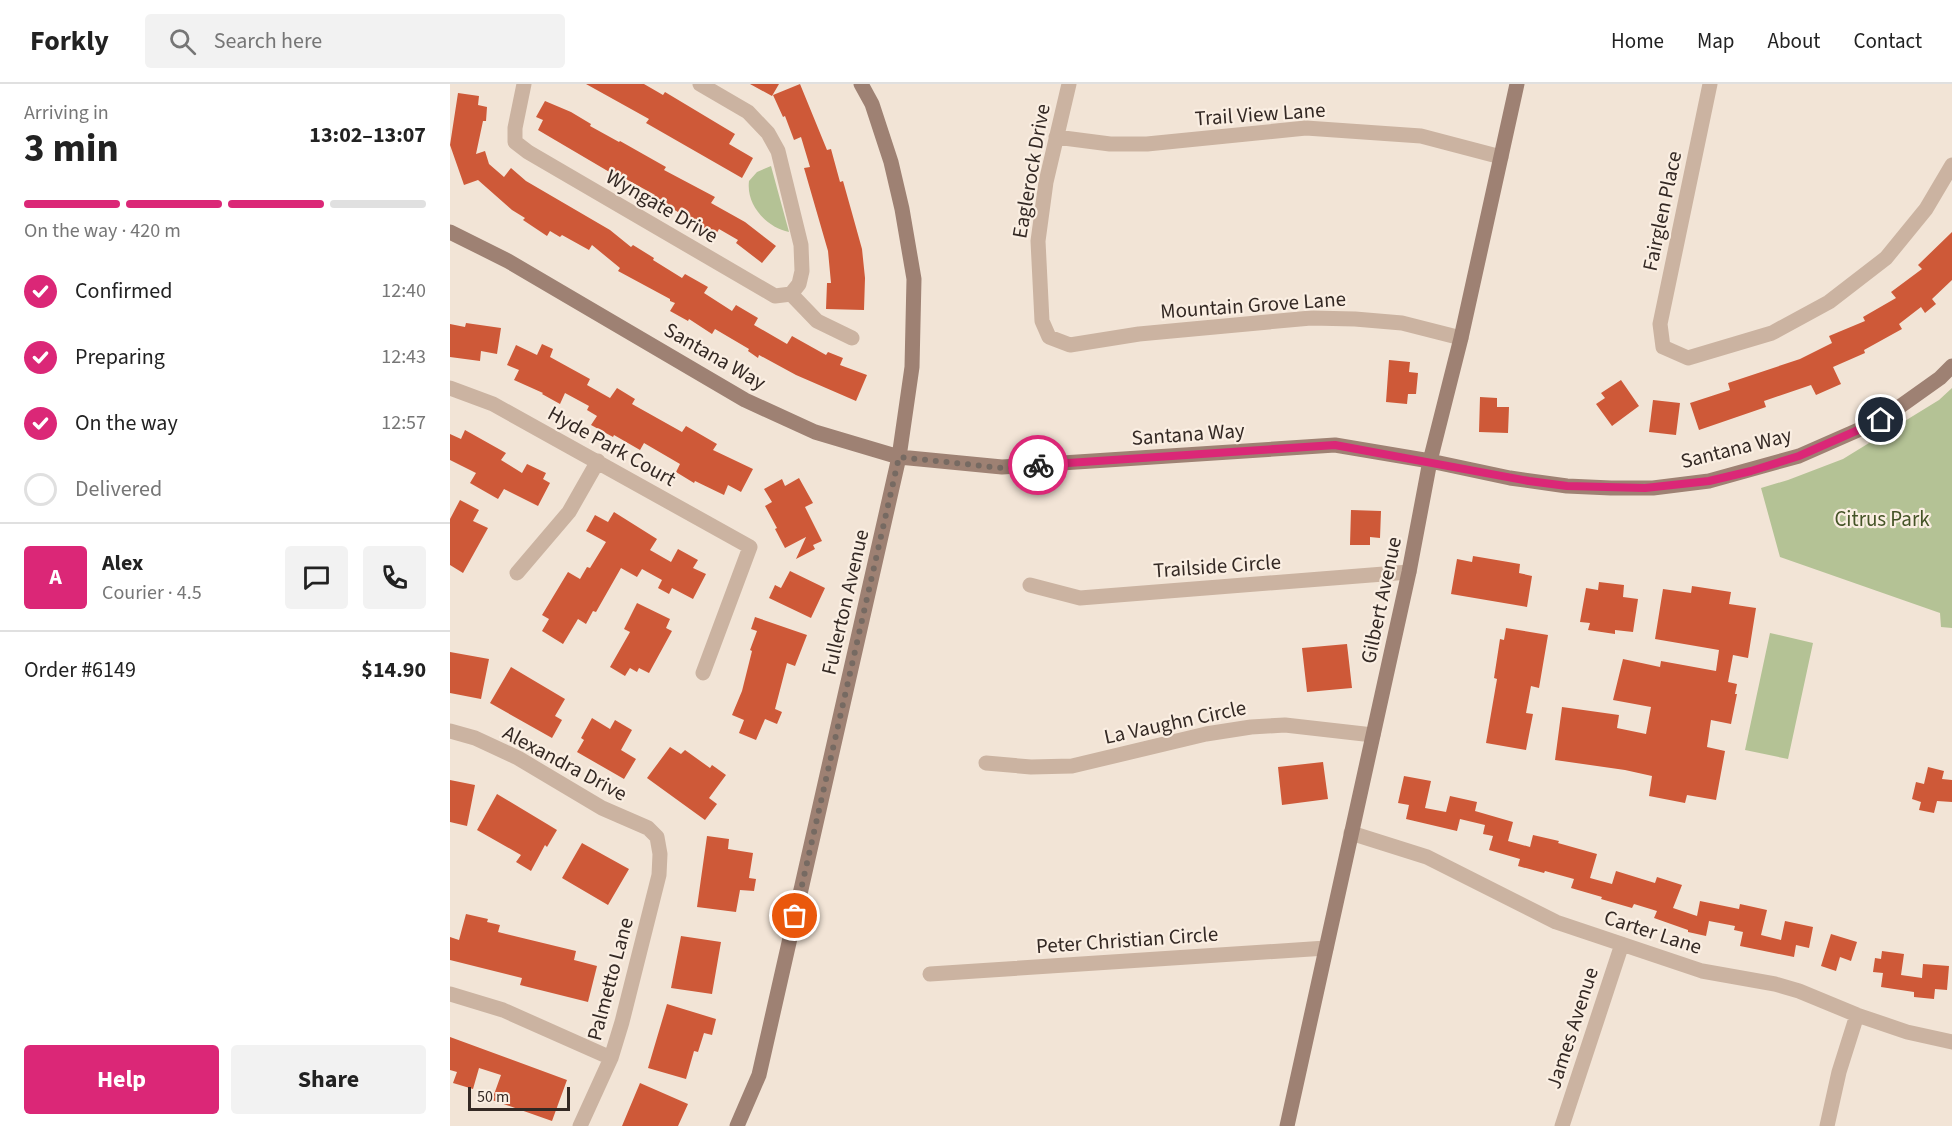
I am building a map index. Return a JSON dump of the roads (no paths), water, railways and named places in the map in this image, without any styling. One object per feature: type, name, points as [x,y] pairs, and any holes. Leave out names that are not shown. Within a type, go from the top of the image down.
[{"type":"street","points":[[700,84],[748,112],[768,133],[778,151],[801,245],[801,278],[791,294],[817,321],[852,338]]},
{"type":"street","name":"Fullerton Avenue","points":[[737,1126],[759,1075],[899,457],[912,367],[914,279],[902,209],[891,162],[872,104],[861,84]]},
{"type":"street","name":"Eaglerock Drive","points":[[1049,336],[1042,321],[1038,241],[1046,182],[1069,84]]},
{"type":"street","name":"Gilbert Avenue","points":[[1287,1126],[1409,572],[1430,461],[1461,338],[1517,84]]},
{"type":"street","name":"Fairglen Place","points":[[1710,84],[1660,324],[1663,347],[1688,358],[1772,333],[1829,302],[1886,258],[1926,209],[1952,165]]},
{"type":"street","name":"Wyngate Drive","points":[[521,85],[515,142],[528,152],[775,296],[791,294]]},
{"type":"street","name":"Trail View Lane","points":[[1056,137],[1110,144],[1147,144],[1306,128],[1421,136],[1501,158]]},
{"type":"street","name":"Santana Way","points":[[450,232],[508,261],[745,400],[814,432],[899,457],[1002,468],[1335,445],[1430,461],[1510,478],[1567,486],[1645,488],[1709,481],[1799,456],[1881,420],[1940,378],[1952,366]]},
{"type":"street","name":"Mountain Grove Lane","points":[[1049,336],[1070,345],[1139,334],[1311,318],[1402,323],[1461,338]]},
{"type":"street","name":"Hyde Park Court","points":[[450,388],[493,404],[750,547],[703,673]]},
{"type":"street","points":[[517,573],[568,512],[598,462]]},
{"type":"street","name":"Trailside Circle","points":[[1030,585],[1080,597],[1409,572]]},
{"type":"street","name":"La Vaughn Circle","points":[[986,763],[1072,766],[1206,734],[1251,727],[1286,725],[1373,735]]},
{"type":"street","name":"Alexandra Drive","points":[[450,731],[475,738],[518,758],[602,808],[648,828],[657,837]]},
{"type":"street","name":"Carter Lane","points":[[1351,833],[1427,857],[1556,922],[1702,971],[1775,984],[1907,1032],[1952,1042]]},
{"type":"street","name":"Palmetto Lane","points":[[580,1126],[611,1058],[622,1022],[659,875],[660,854],[657,837]]},
{"type":"street","name":"James Avenue","points":[[1562,1126],[1622,944]]},
{"type":"street","name":"Peter Christian Circle","points":[[930,974],[1326,948]]},
{"type":"street","points":[[450,994],[503,1010],[611,1058]]},
{"type":"street","points":[[1827,1126],[1839,1072],[1857,1015]]},
{"type":"park label","name":"Citrus Park","points":[[1882,519]]}]
